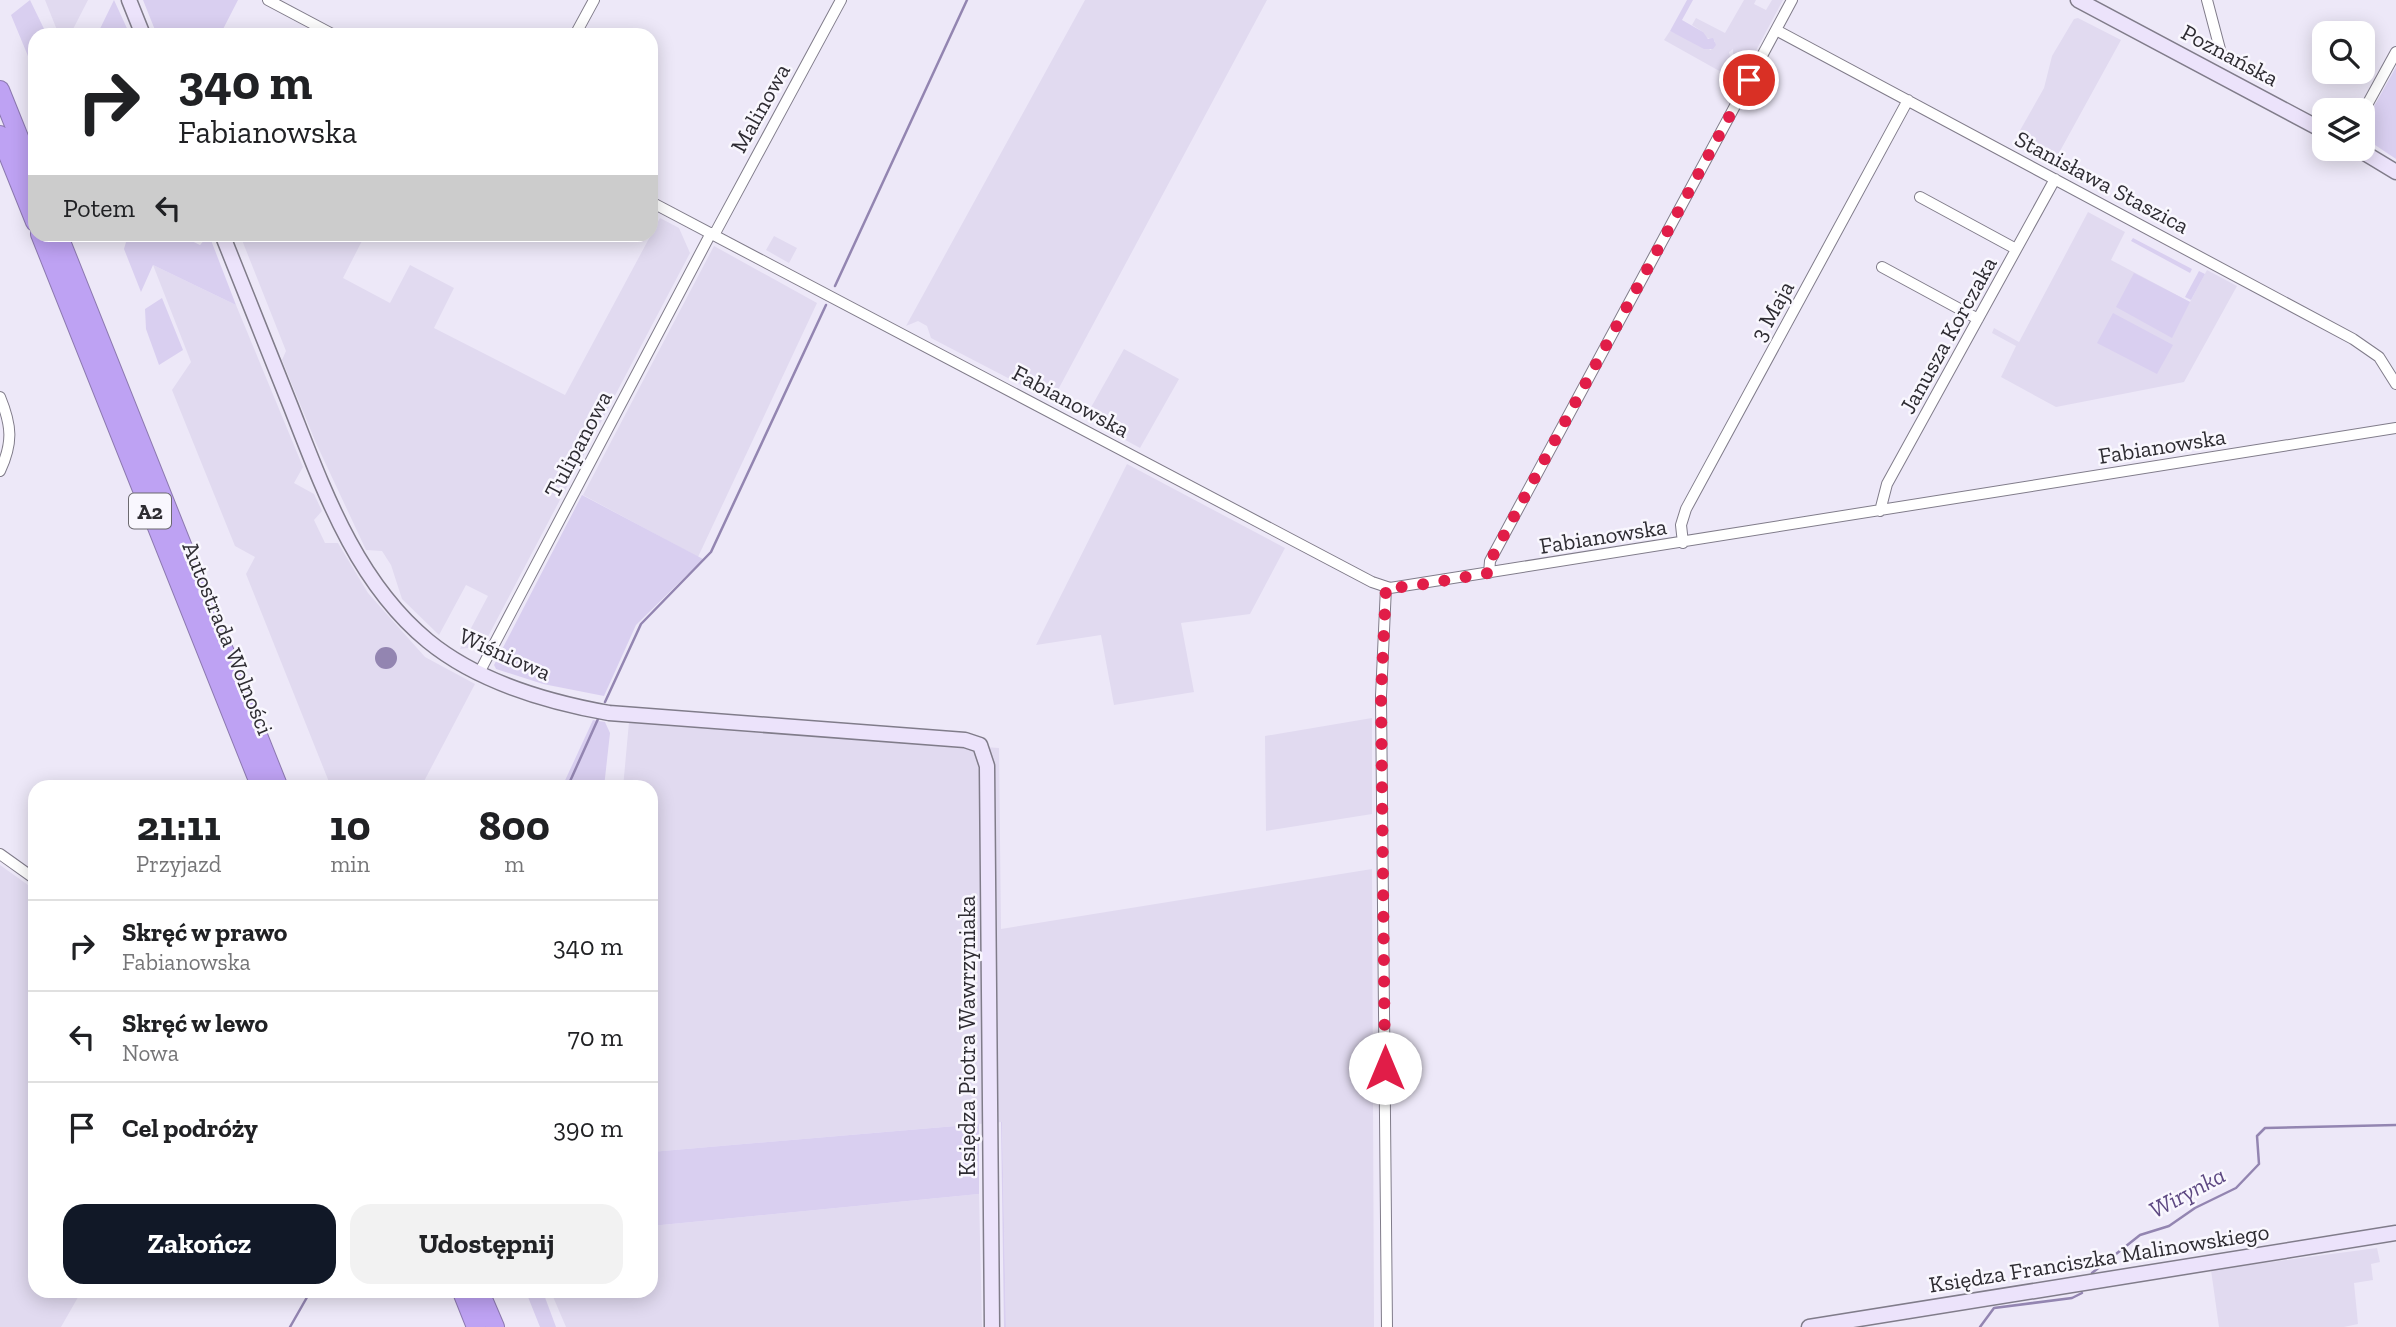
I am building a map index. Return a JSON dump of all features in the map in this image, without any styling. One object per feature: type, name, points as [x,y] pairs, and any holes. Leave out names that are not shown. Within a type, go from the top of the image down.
[{"type":"highway","points":[[0,90],[28,160]]},
{"type":"highway","points":[[0,135],[28,205]]},
{"type":"highway","name":"Autostrada Wolności","points":[[43,242],[258,780]]},
{"type":"highway","name":"Autostrada Wolności","points":[[61,242],[276,780]]},
{"type":"highway","points":[[464,1298],[476,1327]]},
{"type":"highway","points":[[483,1298],[495,1327]]},
{"type":"street","points":[[129,0],[140,28]]},
{"type":"street","points":[[268,0],[321,28]]},
{"type":"street","points":[[579,28],[594,0]]},
{"type":"street","name":"Malinowa","points":[[712,234],[841,0]]},
{"type":"street","points":[[1489,573],[1490,561],[1792,0]]},
{"type":"street","name":"Poznańska","points":[[2078,0],[2312,125]]},
{"type":"street","points":[[2207,0],[2221,53]]},
{"type":"street","name":"Stanisława Staszica","points":[[1776,30],[2365,345],[2383,361],[2396,384]]},
{"type":"street","points":[[2371,98],[2396,52]]},
{"type":"street","name":"3 Maja","points":[[1682,542],[1681,526],[1686,509],[1908,100]]},
{"type":"street","points":[[2375,159],[2396,172]]},
{"type":"street","name":"Janusza Korczaka","points":[[1880,511],[1887,484],[2055,179]]},
{"type":"street","points":[[1920,197],[2017,249]]},
{"type":"street","name":"Fabianowska","points":[[658,206],[1245,516],[1386,587],[1407,587],[2396,428]]},
{"type":"street","name":"Tulipanowa","points":[[479,673],[712,234]]},
{"type":"street","name":"Wiśniowa","points":[[225,242],[316,470],[355,551],[405,619],[443,652],[479,673],[561,703],[609,713],[965,740],[980,745]]},
{"type":"street","points":[[1882,267],[1978,318]]},
{"type":"street","points":[[0,397],[12,432],[10,447],[0,471]]},
{"type":"street","points":[[1386,587],[1381,706],[1385,865],[1387,1327]]},
{"type":"street","name":"Księdza Piotra Wawrzyniaka","points":[[980,745],[987,766],[992,1327]]},
{"type":"street","points":[[0,854],[28,874]]},
{"type":"street","name":"Księdza Franciszka Malinowskiego","points":[[1809,1327],[2396,1233]]},
{"type":"shaded area","points":[[30,0],[44,28],[28,28],[28,56],[11,15]]},
{"type":"shaded area","points":[[45,0],[88,0],[74,28],[56,28]]},
{"type":"shaded area","points":[[114,0],[127,28],[100,28]]},
{"type":"shaded area","points":[[143,0],[238,0],[224,28],[154,28]]},
{"type":"shaded area","points":[[1085,0],[1267,0],[1052,401],[931,338],[927,326],[918,321],[906,326]]},
{"type":"shaded area","points":[[1687,0],[1693,0],[1682,20],[1703,32],[1708,39],[1713,38],[1716,45],[1713,49],[1704,49],[1670,31]]},
{"type":"shaded area","points":[[1744,0],[1756,0],[1754,4],[1766,10],[1772,0],[1783,0],[1752,58],[1738,62],[1750,62],[1739,82],[1664,40],[1670,31],[1711,50],[1715,41],[1703,36],[1703,32],[1692,25],[1696,18],[1725,33]],"holes":[[[1733,49],[1733,57],[1738,62],[1731,60],[1729,52]]]},
{"type":"shaded area","points":[[2078,18],[2121,40],[2054,162],[2014,141],[2044,88],[2052,56],[2074,19]]},
{"type":"shaded area","points":[[2396,67],[2396,159],[2375,145],[2375,105]]},
{"type":"shaded area","points":[[2088,212],[2125,232],[2111,260],[2190,302],[2207,270],[2237,286],[2184,382],[2056,407],[2001,377],[2016,346],[1992,333],[1994,328],[2019,342]]},
{"type":"shaded area","points":[[660,218],[679,228],[690,253],[483,646],[460,649],[488,596],[466,585],[439,635],[402,599],[391,565],[382,551],[366,550],[316,443],[282,360],[286,351],[243,242],[361,242],[343,278],[390,303],[410,265],[454,288],[434,328],[565,395],[647,242],[658,242]]},
{"type":"shaded area","points":[[774,236],[797,248],[789,263],[766,250]]},
{"type":"shaded area","points":[[2133,238],[2192,269],[2190,273],[2131,241]]},
{"type":"shaded area","points":[[126,242],[194,242],[200,245],[203,242],[212,242],[236,305],[153,265],[141,292],[124,249]]},
{"type":"shaded area","points":[[714,246],[817,303],[698,557],[583,495]]},
{"type":"shaded area","points":[[153,265],[236,305],[303,467],[294,483],[314,494],[322,511],[314,520],[325,543],[338,543],[368,593],[425,657],[475,684],[425,780],[328,780],[246,574],[255,557],[235,546],[172,390],[191,362]]},
{"type":"shaded area","points":[[2199,271],[2205,274],[2191,300],[2185,297]]},
{"type":"shaded area","points":[[2134,273],[2190,302],[2172,338],[2116,307]]},
{"type":"shaded area","points":[[162,298],[183,350],[159,365],[146,329],[145,309]]},
{"type":"shaded area","points":[[2113,313],[2173,345],[2157,374],[2097,343]]},
{"type":"shaded area","points":[[1124,349],[1179,379],[1140,448],[1085,418]]},
{"type":"shaded area","points":[[1127,464],[1285,548],[1250,614],[1181,623],[1194,692],[1114,705],[1101,635],[1036,645]]},
{"type":"shaded area","points":[[582,495],[703,559],[636,625],[604,696],[543,684],[496,669],[494,665]]},
{"type":"shaded area","points":[[386,647],[394,650],[397,658],[394,666],[386,669],[378,666],[375,658],[378,650]]},
{"type":"shaded area","points":[[1372,718],[1372,814],[1266,831],[1265,736]]},
{"type":"shaded area","points":[[593,720],[605,722],[610,733],[605,780],[565,780]]},
{"type":"shaded area","points":[[629,722],[999,748],[1001,929],[1372,869],[1374,1327],[1006,1327],[1002,1122],[658,1151],[658,780],[624,780]]},
{"type":"shaded area","points":[[0,865],[28,885],[28,1298],[78,1298],[61,1327],[0,1327]]},
{"type":"shaded area","points":[[1002,1122],[1006,1327],[1004,1327]]},
{"type":"shaded area","points":[[979,1124],[979,1194],[658,1225],[658,1151]]},
{"type":"shaded area","points":[[979,1194],[982,1327],[566,1327],[554,1298],[658,1298],[658,1225]]},
{"type":"shaded area","points":[[2377,1248],[2380,1262],[2371,1264],[2373,1280],[2354,1283],[2358,1324],[2344,1327],[2219,1327],[2211,1270]]},
{"type":"shaded area","points":[[528,1298],[545,1298],[556,1327],[540,1327]]},
{"type":"waterway","points":[[835,286],[967,0]]},
{"type":"waterway","points":[[605,702],[641,624],[711,552],[826,305]]},
{"type":"waterway","points":[[571,780],[598,719]]},
{"type":"waterway","name":"Wirynka","points":[[2092,1273],[2140,1235],[2169,1226],[2195,1208],[2236,1188],[2259,1164],[2257,1136],[2265,1128],[2396,1125]]},
{"type":"waterway","name":"Wirynka","points":[[1980,1327],[1994,1308],[2072,1298],[2082,1293]]},
{"type":"waterway","points":[[290,1327],[307,1298]]},
{"type":"route","points":[[1385,1068],[1381,667],[1386,587],[1407,587],[1489,573],[1490,561],[1749,80]]}]
